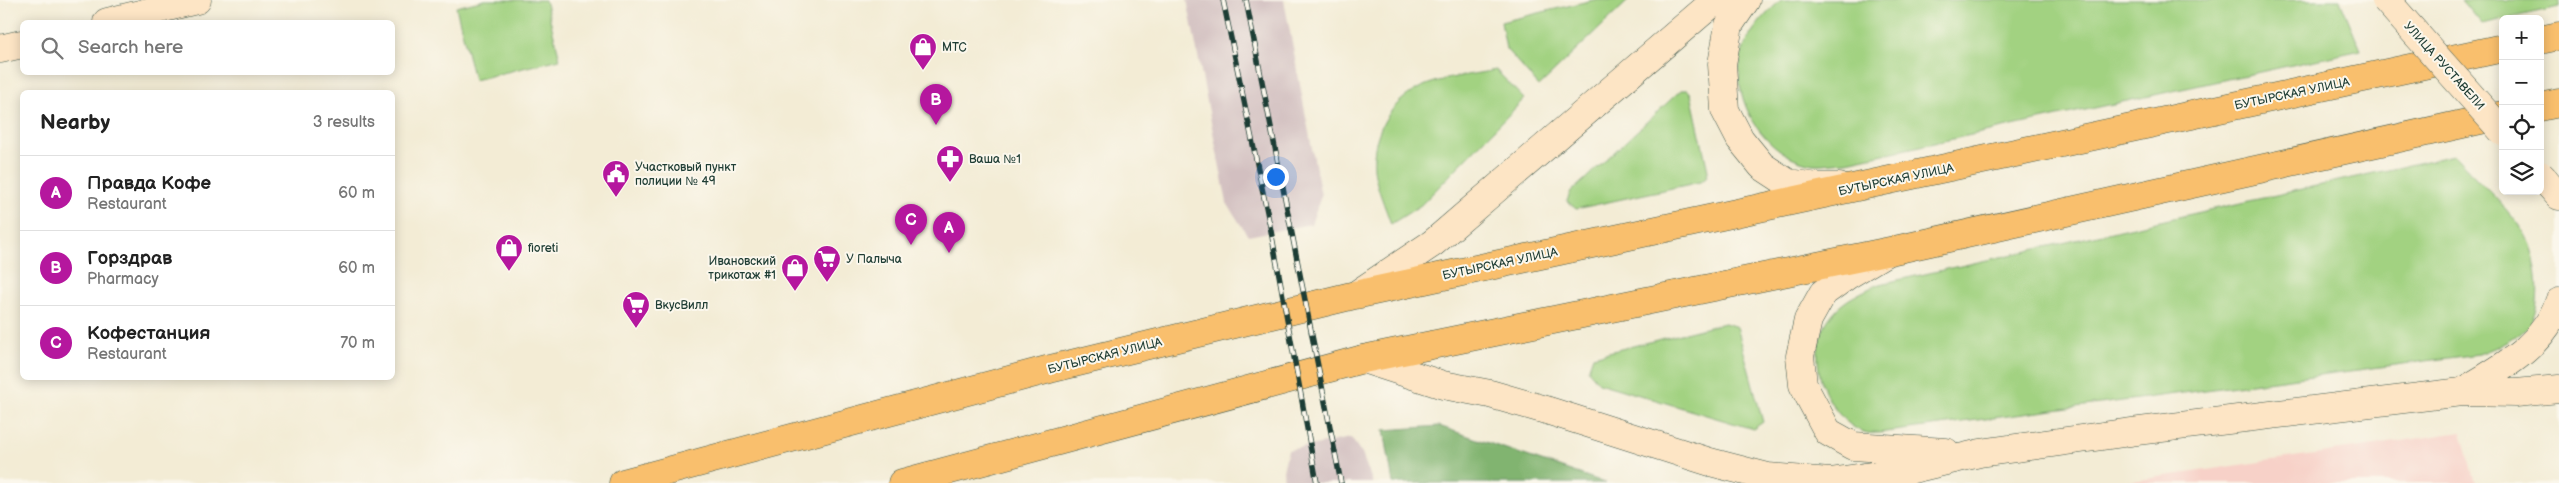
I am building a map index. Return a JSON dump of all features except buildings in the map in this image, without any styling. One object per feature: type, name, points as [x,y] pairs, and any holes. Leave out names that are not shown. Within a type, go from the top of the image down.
[{"type":"main road","points":[[115,20],[197,0]]},
{"type":"main road","points":[[1355,295],[1380,281],[1433,243],[1716,0]]},
{"type":"main road","points":[[1746,0],[1729,26],[1722,64],[1725,110],[1740,139],[1762,166],[1788,183],[1818,187],[1863,187]]},
{"type":"main road","name":"УЛИЦА РУСТАВЕЛИ","points":[[2386,0],[2499,127]]},
{"type":"main road","points":[[2544,39],[2559,36]]},
{"type":"main road","points":[[0,49],[20,44]]},
{"type":"main road","name":"БУТЫРСКАЯ УЛИЦА","points":[[623,483],[1050,369],[1355,295],[2499,49]]},
{"type":"main road","points":[[2544,106],[2559,103]]},
{"type":"main road","points":[[902,483],[1363,359],[1890,251],[2499,116]]},
{"type":"main road","points":[[1890,251],[1848,275],[1823,293],[1808,320],[1800,356],[1803,385],[1828,432],[1854,446],[1884,450],[1980,453]]},
{"type":"main road","points":[[2462,392],[2522,355],[2553,318],[2559,302]]},
{"type":"main road","points":[[1363,359],[1443,385],[1490,394],[1710,462],[1768,477],[1830,482],[1905,471],[1980,453],[2138,431],[2462,392],[2516,393],[2559,389]]},
{"type":"shaded area","points":[[1187,0],[1284,0],[1321,196],[1311,224],[1248,236],[1227,203]]},
{"type":"shaded area","points":[[2461,432],[2475,483],[2121,483],[2152,478]]},
{"type":"shaded area","points":[[1351,438],[1362,454],[1373,483],[1284,483],[1283,470],[1288,450]]},
{"type":"green space","points":[[485,0],[545,0],[560,59],[474,80],[456,7]]},
{"type":"green space","points":[[1593,0],[1629,0],[1539,86],[1506,49],[1501,22]]},
{"type":"green space","points":[[1781,0],[2340,0],[2361,50],[1847,162],[1813,164],[1794,158],[1777,148],[1763,134],[1751,118],[1743,99],[1739,79],[1741,60],[1750,35]]},
{"type":"green space","points":[[2462,0],[2559,0],[2559,7],[2523,15],[2499,15],[2499,20],[2482,24]]},
{"type":"green space","points":[[1496,70],[1524,99],[1421,205],[1391,224],[1374,169],[1374,154],[1377,140],[1389,114],[1409,94],[1421,87],[1450,78]]},
{"type":"green space","points":[[1681,90],[1688,90],[1691,94],[1708,171],[1706,178],[1700,182],[1576,209],[1567,201],[1570,193]]},
{"type":"green space","points":[[2454,155],[2514,218],[2521,228],[2531,248],[2537,274],[2537,302],[2535,313],[2530,323],[2520,334],[2479,354],[1879,433],[1866,433],[1850,425],[1831,403],[1820,378],[1818,350],[1826,324],[1843,303],[1876,285]]},
{"type":"green space","points":[[1725,323],[1737,327],[1763,422],[1753,429],[1599,383],[1588,370],[1593,356]]},
{"type":"green space","points":[[1439,426],[1606,483],[1393,483],[1384,430]]},
{"type":"railway","points":[[1223,0],[1271,231],[1317,483]]},
{"type":"railway","points":[[1246,0],[1341,483]]},
{"type":"place","name":"МТС","points":[[923,71]]},
{"type":"place","name":"Горздрав","points":[[936,125]]},
{"type":"place","name":"Ваша №1","points":[[950,183]]},
{"type":"place","name":"Участковый пункт полиции № 49","points":[[616,198]]},
{"type":"place","name":"Кофестанция","points":[[911,245]]},
{"type":"place","name":"Правда Кофе","points":[[949,253]]},
{"type":"place","name":"fioreti","points":[[509,272]]},
{"type":"place","name":"У Палыча","points":[[827,283]]},
{"type":"place","name":"Ивановский трикотаж #1","points":[[795,292]]},
{"type":"place","name":"ВкусВилл","points":[[636,329]]}]
